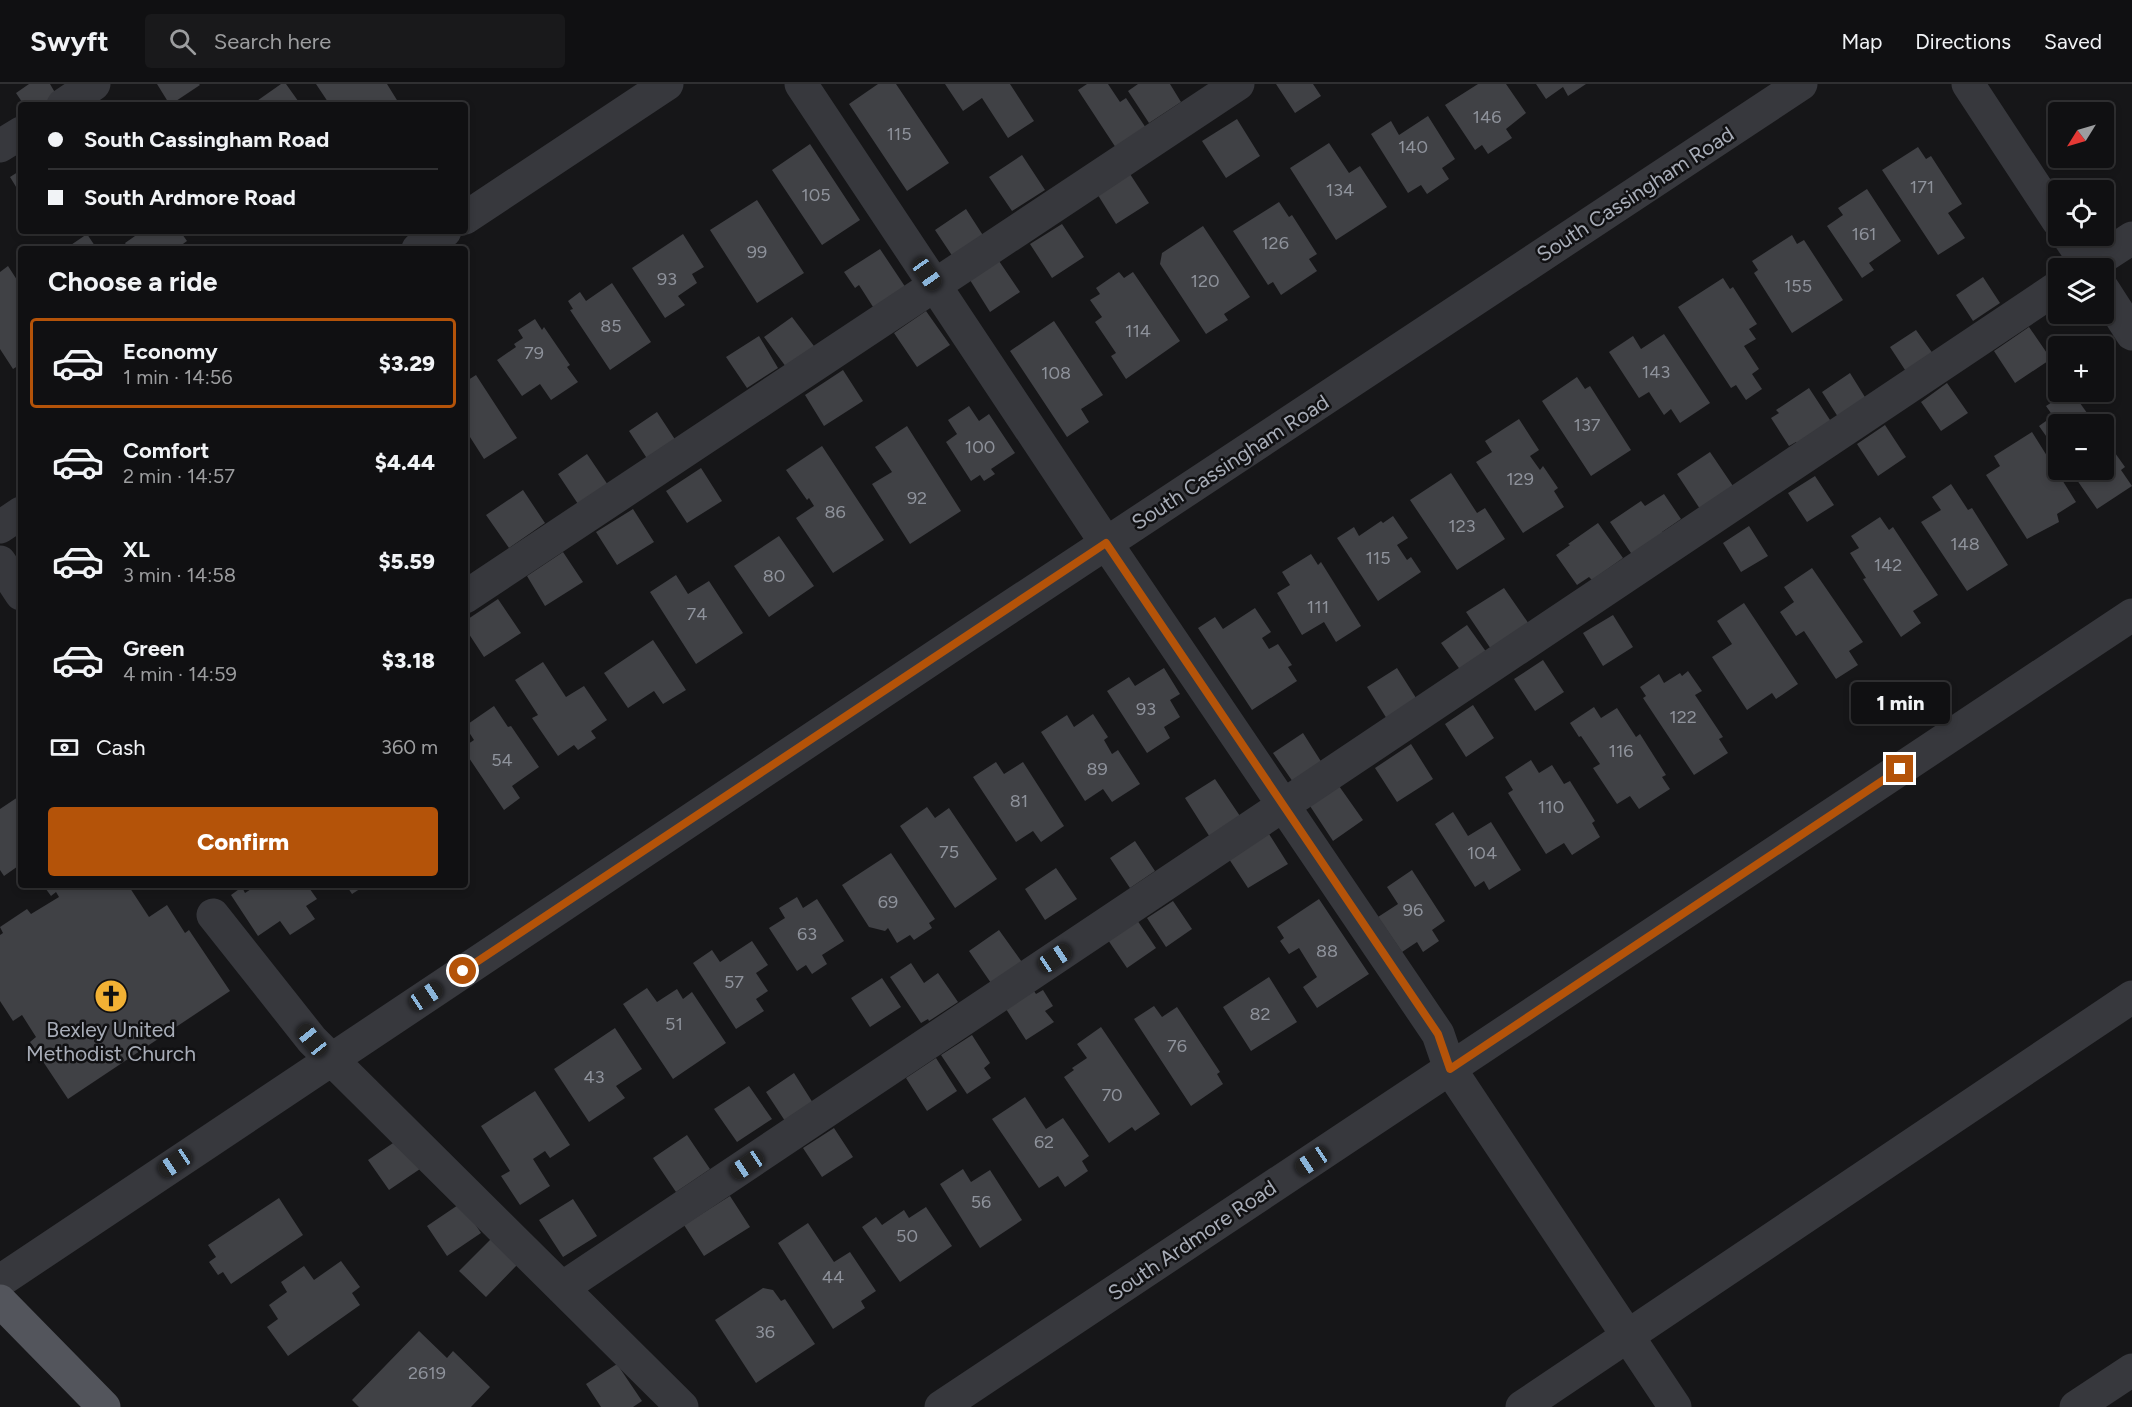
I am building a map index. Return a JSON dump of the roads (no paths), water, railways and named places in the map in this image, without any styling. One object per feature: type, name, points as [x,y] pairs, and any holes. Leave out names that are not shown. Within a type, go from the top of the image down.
[{"type":"main road","points":[[0,1301],[104,1407]]},
{"type":"street","points":[[67,102],[94,84]]},
{"type":"street","points":[[468,216],[667,84]]},
{"type":"street","points":[[801,84],[1106,543],[1438,1034],[1450,1069],[1676,1407]]},
{"type":"street","points":[[468,595],[1238,84]]},
{"type":"street","name":"South Cassingham Road","points":[[0,1281],[1106,543],[1801,84]]},
{"type":"street","points":[[1968,84],[2048,206]]},
{"type":"street","points":[[0,146],[18,135]]},
{"type":"street","points":[[422,246],[440,234]]},
{"type":"street","points":[[2109,258],[2132,238]]},
{"type":"street","points":[[562,1288],[2048,294]]},
{"type":"street","points":[[2114,307],[2132,334]]},
{"type":"street","points":[[0,527],[18,515]]},
{"type":"street","points":[[0,562],[18,589]]},
{"type":"street","name":"South Ardmore Road","points":[[941,1407],[2132,615]]},
{"type":"street","points":[[213,915],[286,1008],[331,1059],[682,1407]]},
{"type":"street","points":[[1522,1407],[2132,997]]},
{"type":"street","points":[[2076,1407],[2132,1370]]},
{"type":"place","name":"Bexley United Methodist Church","points":[[111,996]]}]
